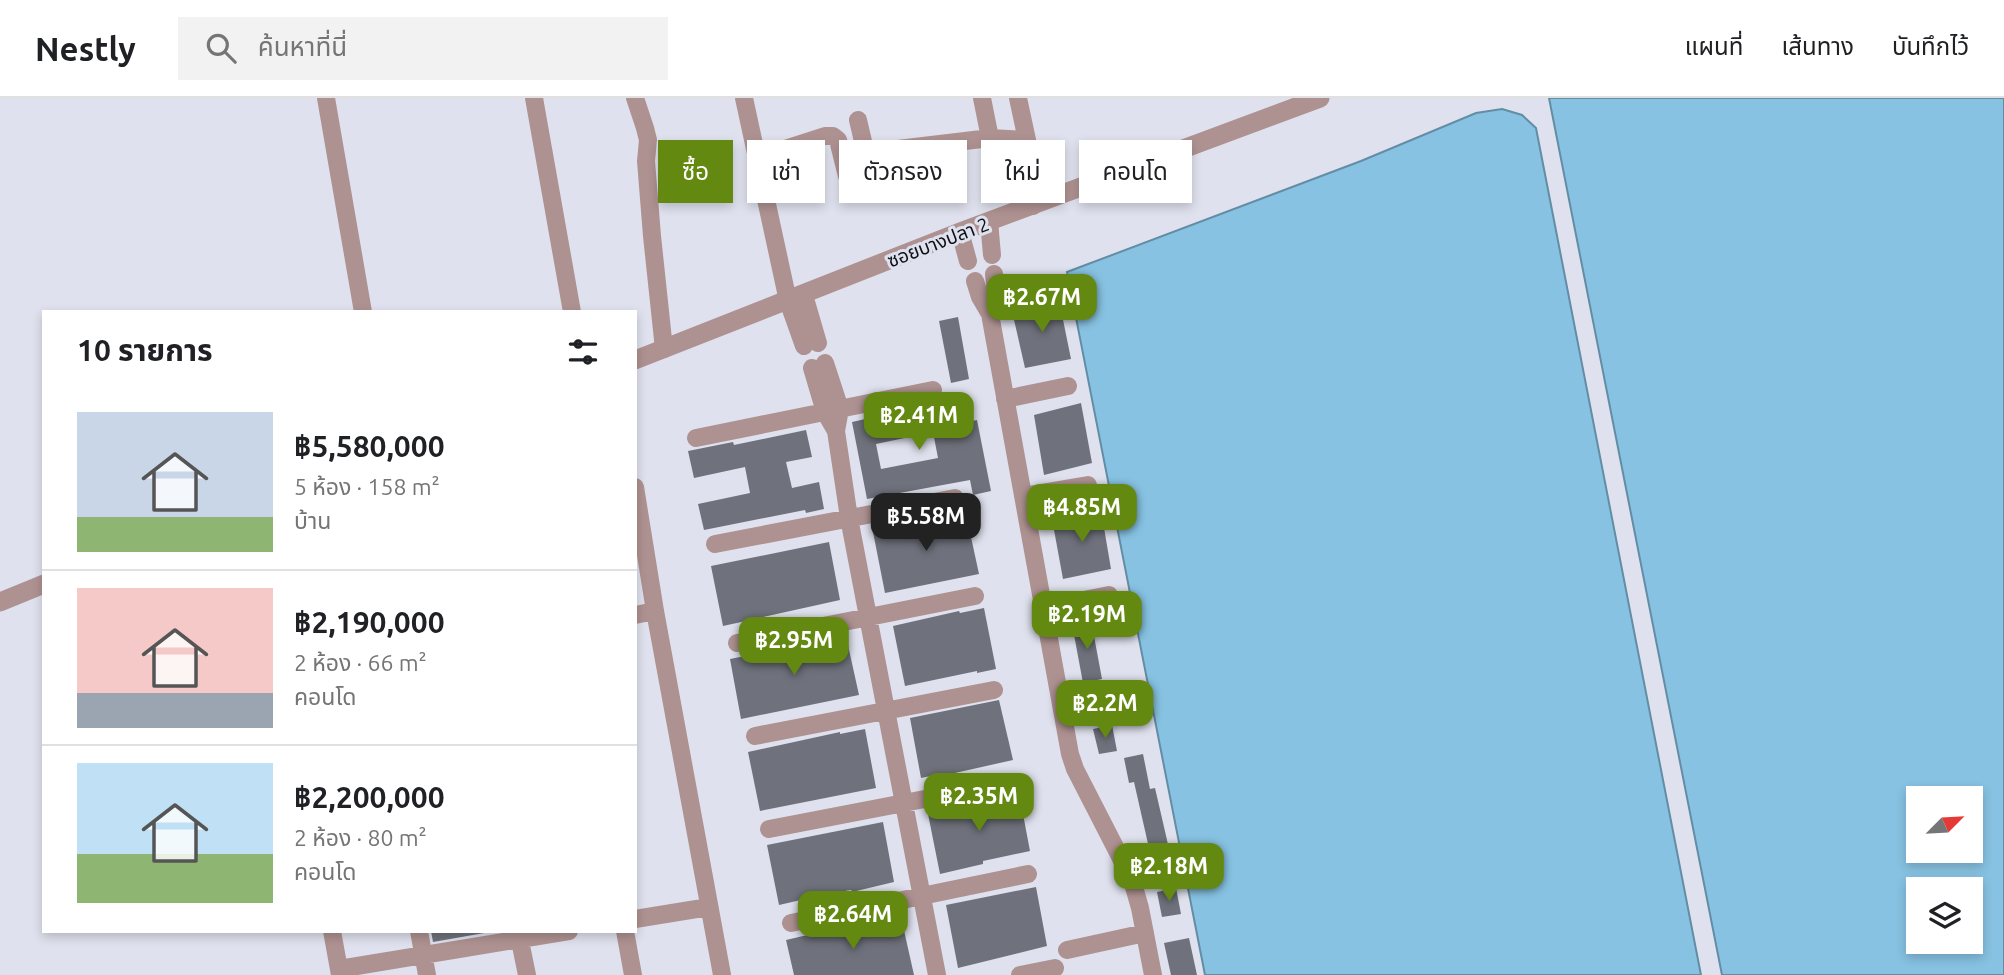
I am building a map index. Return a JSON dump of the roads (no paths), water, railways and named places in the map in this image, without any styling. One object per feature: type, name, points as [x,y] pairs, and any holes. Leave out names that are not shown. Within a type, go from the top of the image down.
[{"type":"street","points":[[326,98],[363,310]]},
{"type":"street","points":[[534,98],[572,310]]},
{"type":"street","points":[[635,98],[648,140],[646,161],[664,349]]},
{"type":"street","points":[[744,98],[753,140]]},
{"type":"street","points":[[982,98],[990,138]]},
{"type":"street","points":[[967,141],[990,138],[1027,140],[1018,98]]},
{"type":"street","name":"ซอยบางปลา 2","points":[[637,359],[960,232],[1320,98]]},
{"type":"street","points":[[858,120],[863,140]]},
{"type":"street","points":[[813,140],[833,136],[839,144]]},
{"type":"street","points":[[770,203],[811,344]]},
{"type":"street","points":[[989,221],[992,255]]},
{"type":"street","points":[[960,232],[968,261]]},
{"type":"street","points":[[994,274],[984,291],[1070,754],[1075,769],[1132,880],[1153,975]]},
{"type":"street","points":[[984,291],[1051,283]]},
{"type":"street","points":[[818,366],[836,431],[849,518],[937,975]]},
{"type":"street","points":[[1005,399],[1068,386]]},
{"type":"street","points":[[696,438],[933,390]]},
{"type":"street","points":[[1023,496],[1088,485]]},
{"type":"street","points":[[715,544],[955,498]]},
{"type":"street","points":[[637,499],[722,975]]},
{"type":"street","points":[[0,602],[42,585]]},
{"type":"street","points":[[1043,608],[1109,595]]},
{"type":"street","points":[[737,643],[975,596]]},
{"type":"street","points":[[637,615],[655,611]]},
{"type":"street","points":[[755,736],[994,690]]},
{"type":"street","points":[[1062,710],[1128,697]]},
{"type":"street","points":[[769,830],[1013,782]]},
{"type":"street","points":[[791,923],[1028,874]]},
{"type":"street","points":[[637,919],[709,907]]},
{"type":"street","points":[[332,933],[339,972],[519,936],[549,933]]},
{"type":"street","points":[[419,933],[427,975]]},
{"type":"street","points":[[625,933],[633,975]]},
{"type":"street","points":[[1067,950],[1145,933]]},
{"type":"street","points":[[519,936],[527,975]]},
{"type":"street","points":[[1020,975],[1055,968]]},
{"type":"water","points":[[1549,98],[2004,98],[2004,975],[1722,975]]},
{"type":"water","points":[[1502,109],[1522,115],[1536,128],[1701,975],[1205,975],[1067,272],[1361,161],[1476,113]]}]
